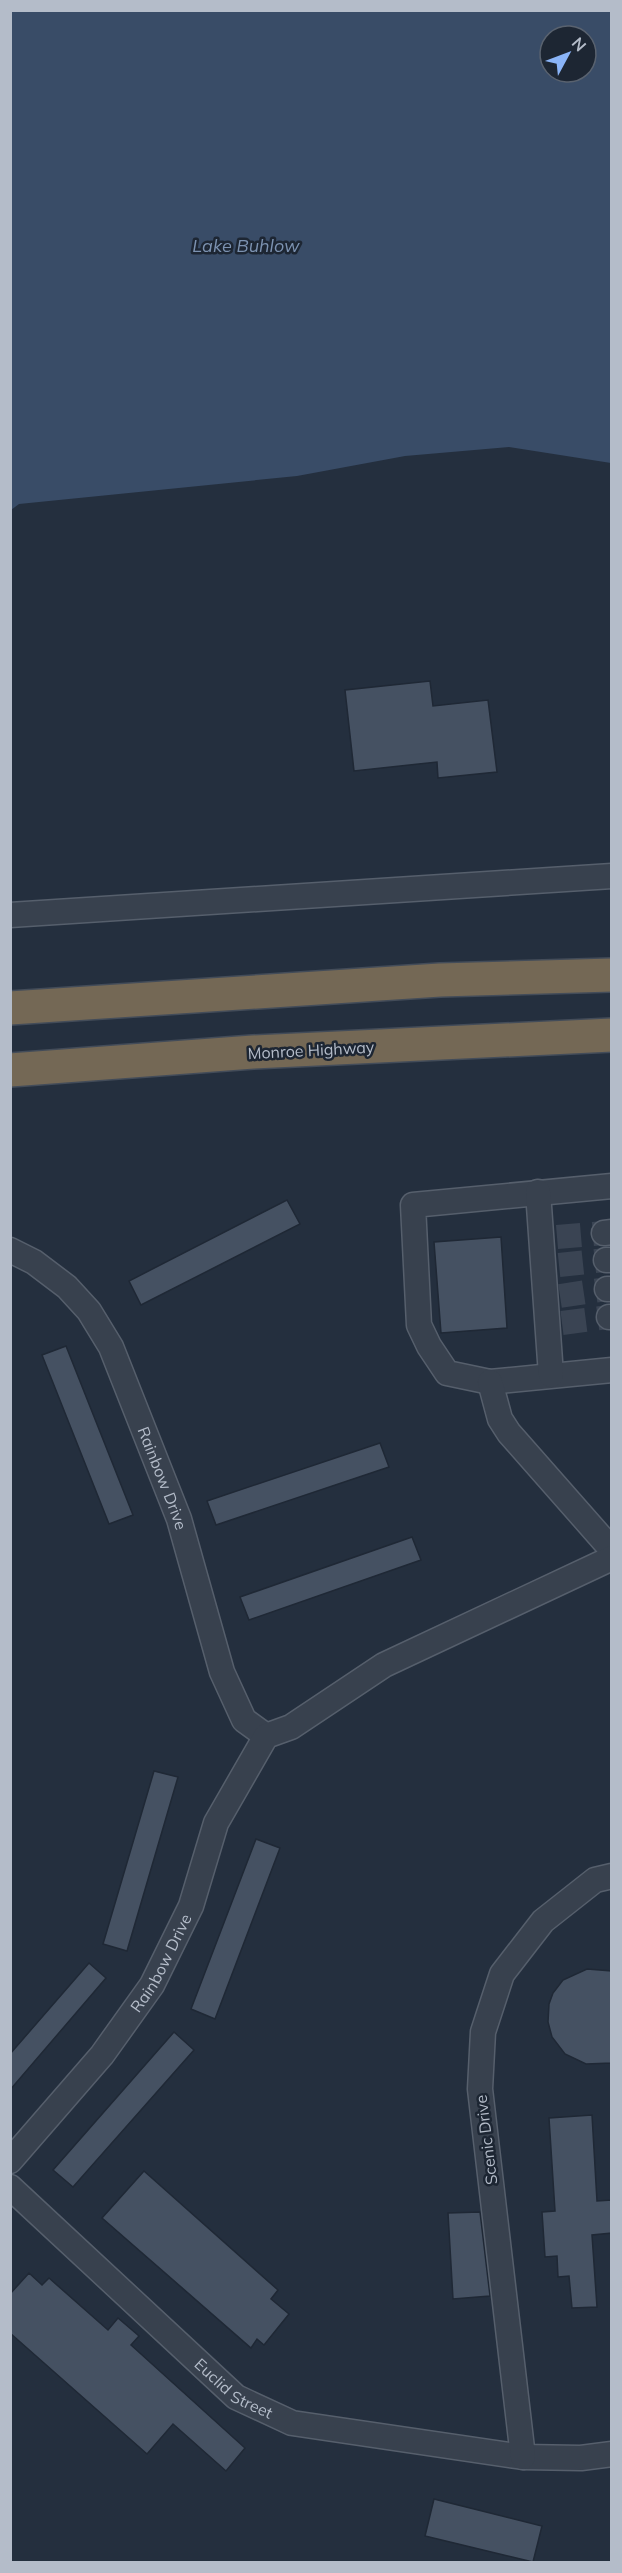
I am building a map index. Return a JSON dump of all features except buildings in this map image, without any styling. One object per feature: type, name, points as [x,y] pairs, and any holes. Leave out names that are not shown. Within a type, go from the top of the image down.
[{"type":"highway","points":[[10,1008],[440,981],[612,975]]},
{"type":"highway","name":"Monroe Highway","points":[[10,1070],[253,1052],[612,1035]]},
{"type":"street","points":[[10,915],[612,876]]},
{"type":"street","points":[[612,1186],[413,1205],[419,1325],[429,1346],[447,1373],[490,1382],[612,1370]]},
{"type":"street","points":[[538,1192],[550,1238],[552,1266],[555,1324],[551,1375]]},
{"type":"street","name":"Rainbow Drive","points":[[10,1250],[34,1262],[67,1287],[89,1311],[111,1347],[179,1519],[222,1672],[244,1720],[266,1736],[216,1823],[191,1906],[152,1985],[102,2055],[10,2161]]},
{"type":"street","points":[[490,1382],[500,1419],[509,1433],[612,1550]]},
{"type":"street","points":[[266,1736],[291,1726],[384,1665],[612,1558]]},
{"type":"street","name":"Scenic Drive","points":[[523,2457],[480,2089],[483,2032],[502,1974],[543,1921],[595,1880],[612,1876]]},
{"type":"street","name":"Euclid Street","points":[[10,2187],[236,2397],[292,2423],[523,2457],[581,2458],[612,2454]]},
{"type":"water","name":"Lake Buhlow","points":[[11,10],[611,11],[611,463],[509,447],[405,456],[297,476],[19,504],[11,510]]},
{"type":"tunnel","points":[[557,1237],[604,1233]]},
{"type":"tunnel","points":[[559,1265],[606,1260]]},
{"type":"tunnel","points":[[560,1296],[607,1289]]},
{"type":"tunnel","points":[[562,1323],[609,1317]]}]
